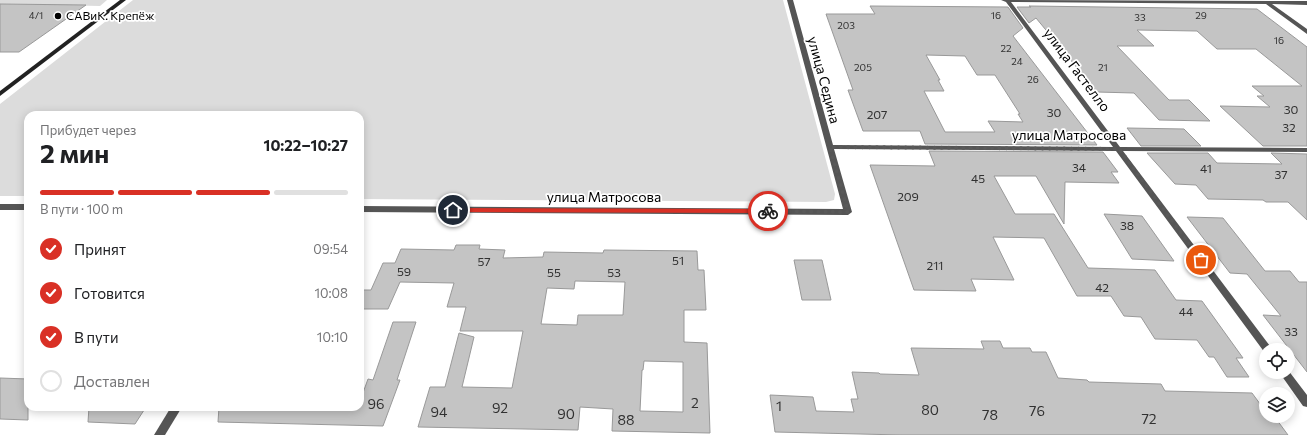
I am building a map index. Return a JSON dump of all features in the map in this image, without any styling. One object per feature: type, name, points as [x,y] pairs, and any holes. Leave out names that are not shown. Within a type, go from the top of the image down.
[{"type":"street","points":[[0,94],[123,0]]},
{"type":"street","name":"улица Седина","points":[[790,0],[848,212]]},
{"type":"street","points":[[1004,0],[1265,1],[1307,3]]},
{"type":"street","name":"улица Гастелло","points":[[1007,0],[1263,343]]},
{"type":"street","points":[[1265,1],[1307,32]]},
{"type":"street","name":"улица Матросова","points":[[830,147],[1307,150]]},
{"type":"street","points":[[0,207],[24,207]]},
{"type":"street","name":"улица Матросова","points":[[364,209],[848,212]]},
{"type":"street","points":[[1289,379],[1307,403]]},
{"type":"street","points":[[159,435],[174,411]]},
{"type":"shaded area","points":[[0,0],[107,0],[100,6],[0,4]]},
{"type":"shaded area","points":[[133,0],[783,0],[835,194],[834,200],[826,202],[364,199],[364,111],[24,111],[24,196],[0,196],[0,104]]},
{"type":"building","points":[[0,4],[86,5],[19,52],[0,52]]},
{"type":"building","points":[[870,6],[1008,7],[1023,28],[1013,36],[1097,145],[925,144],[920,131],[863,131],[848,90],[853,90],[826,14],[875,14]],"holes":[[[926,55],[965,56],[977,75],[995,75],[1020,114],[1018,114],[1023,122],[988,121],[995,132],[945,132],[924,91],[944,91],[938,80],[940,80]]]},
{"type":"building","points":[[1029,6],[1257,9],[1307,47],[1307,146],[1263,146],[1220,106],[1270,107],[1257,96],[1264,96],[1252,86],[1302,86],[1256,49],[1217,49],[1197,31],[1137,30],[1154,46],[1117,46],[1169,100],[1189,100],[1210,121],[1159,120],[1134,93],[1097,92],[1036,18],[1029,23],[1017,7],[1031,7]]},
{"type":"building","points":[[1127,128],[1184,129],[1201,146],[1141,146]]},
{"type":"building","points":[[929,151],[1103,152],[1118,172],[1111,172],[1119,183],[1065,182],[1064,224],[1036,176],[994,176],[1015,214],[1054,214],[1088,268],[1155,270],[1176,300],[1202,301],[1243,358],[1236,358],[1249,377],[1227,377],[1214,357],[1209,357],[1197,340],[1155,339],[1141,317],[1124,316],[1111,296],[1077,296],[1044,238],[993,237],[1014,280],[971,279],[976,291],[914,290],[870,165],[935,166]]},
{"type":"building","points":[[1147,153],[1208,153],[1217,163],[1282,164],[1271,153],[1307,154],[1307,220],[1288,202],[1208,199],[1196,185],[1175,184]]},
{"type":"building","points":[[1104,214],[1142,216],[1174,261],[1132,259]]},
{"type":"building","points":[[1187,217],[1223,218],[1265,271],[1290,271],[1299,282],[1307,282],[1307,372],[1295,356],[1295,343],[1285,343],[1263,315],[1281,316],[1247,274],[1230,273]]},
{"type":"building","points":[[456,245],[480,245],[479,249],[505,250],[503,258],[543,257],[544,252],[603,253],[604,250],[697,251],[698,270],[704,270],[706,310],[684,310],[684,342],[707,343],[710,433],[612,431],[613,409],[580,407],[578,430],[418,427],[430,387],[445,387],[459,333],[474,337],[462,387],[512,388],[523,331],[460,331],[466,307],[447,307],[454,283],[400,282],[388,309],[364,309],[364,290],[371,290],[383,263],[395,263],[401,249],[454,250]],"holes":[[[575,281],[625,282],[623,315],[578,315],[577,325],[541,324],[547,288],[574,289]],[[644,361],[683,362],[683,412],[640,411],[642,370]]]},
{"type":"building","points":[[794,260],[822,260],[831,300],[802,300]]},
{"type":"building","points":[[393,322],[416,322],[397,380],[400,380],[383,426],[218,422],[219,411],[364,411],[364,390],[368,379],[373,380]]},
{"type":"building","points":[[981,341],[1000,341],[1003,348],[1030,348],[1032,352],[1046,352],[1058,378],[1087,380],[1089,382],[1161,384],[1165,391],[1252,393],[1259,402],[1259,423],[1279,423],[1288,435],[902,435],[775,432],[770,395],[813,397],[816,411],[854,412],[851,399],[858,399],[852,372],[919,375],[911,348],[984,349]]},
{"type":"building","points":[[0,378],[24,379],[24,411],[28,411],[28,420],[0,419]]},
{"type":"building","points":[[89,411],[143,411],[135,424],[88,422]]},
{"type":"way so far","points":[[768,211],[848,212],[830,147],[1119,149],[1201,260]]},
{"type":"place","name":"САВиК. Крепёж","points":[[58,16]]},
{"type":"route","points":[[453,210],[768,211]]}]
